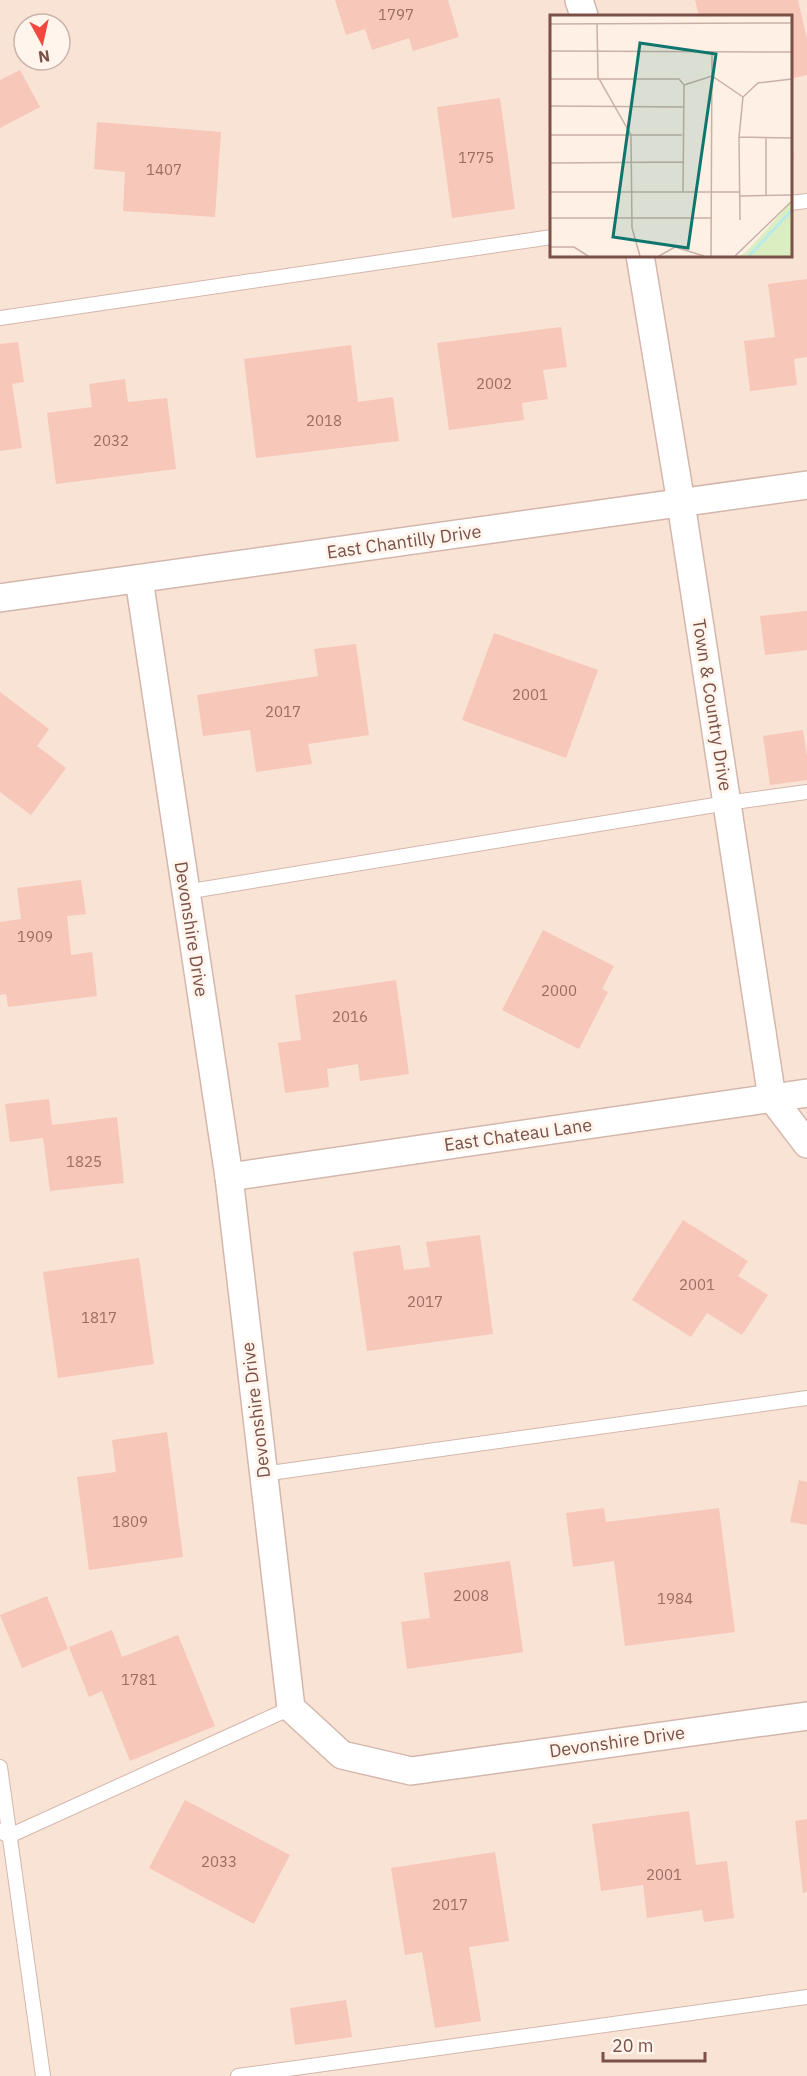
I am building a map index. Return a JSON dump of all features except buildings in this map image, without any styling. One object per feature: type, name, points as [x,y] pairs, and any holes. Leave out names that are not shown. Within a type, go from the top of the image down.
[{"type":"street","points":[[579,0],[584,15]]},
{"type":"street","name":"Town & Country Drive","points":[[640,256],[681,503],[772,1098],[807,1144]]},
{"type":"street","name":"East Chantilly Drive","points":[[0,598],[807,485]]},
{"type":"street","name":"Devonshire Drive","points":[[139,579],[229,1177],[291,1708],[342,1755],[411,1771],[807,1716]]},
{"type":"street","name":"East Chateau Lane","points":[[229,1177],[807,1093]]},
{"type":"lane","points":[[792,203],[807,201]]},
{"type":"lane","points":[[0,318],[550,237]]},
{"type":"lane","points":[[185,892],[727,802],[807,792]]},
{"type":"lane","points":[[263,1474],[807,1398]]},
{"type":"lane","points":[[5,1834],[291,1708]]},
{"type":"lane","points":[[0,1767],[5,1834],[43,2076]]},
{"type":"lane","points":[[238,2076],[807,1997]]},
{"type":"shaded area","points":[[0,0],[807,0],[807,2076],[0,2076]]}]
